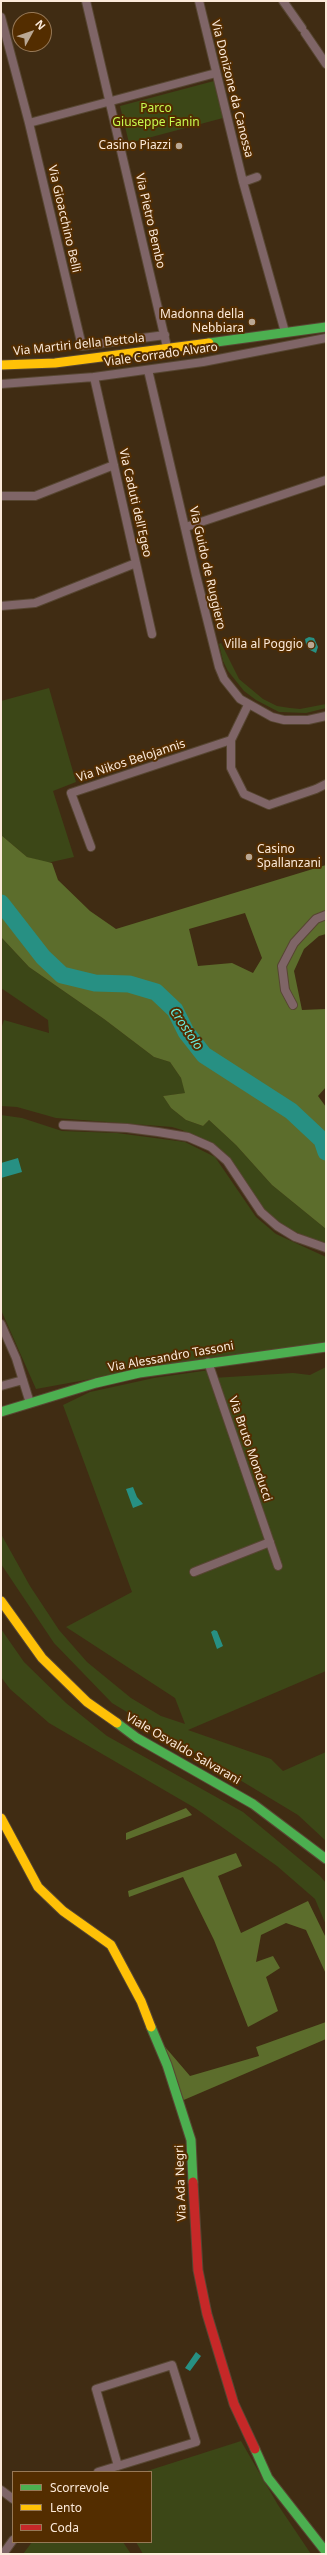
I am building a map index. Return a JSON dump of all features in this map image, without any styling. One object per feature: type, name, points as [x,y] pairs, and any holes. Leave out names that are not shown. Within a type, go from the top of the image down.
[{"type":"street","name":"Via Pietro Bembo","points":[[86,1],[167,347]]},
{"type":"street","name":"Via Donizone da Canossa","points":[[199,1],[243,182],[285,332]]},
{"type":"street","points":[[283,1],[326,64]]},
{"type":"street","name":"Via Gioacchino Belli","points":[[1,17],[29,123],[82,346],[165,335]]},
{"type":"street","points":[[29,123],[109,100],[216,73]]},
{"type":"street","points":[[243,182],[257,177]]},
{"type":"street","name":"Via Martiri della Bettola","points":[[1,365],[55,363],[326,327]]},
{"type":"street","name":"Viale Corrado Alvaro","points":[[1,384],[94,377],[148,370],[325,341]]},
{"type":"street","name":"Via Guido de Ruggiero","points":[[148,370],[219,667],[232,690],[248,705],[272,717],[284,720],[308,720],[326,716]]},
{"type":"street","name":"Via Caduti dell'Egeo","points":[[94,377],[152,634]]},
{"type":"street","points":[[1,496],[35,496],[114,465]]},
{"type":"street","points":[[186,528],[326,480]]},
{"type":"street","points":[[1,606],[35,603],[136,563]]},
{"type":"street","points":[[248,705],[231,740],[231,768],[244,794],[269,805],[316,789],[326,784]]},
{"type":"street","name":"Via Nikos Belojannis","points":[[91,848],[71,793],[231,740]]},
{"type":"street","points":[[293,1004],[285,990],[282,966],[294,943],[316,919],[326,915]]},
{"type":"street","points":[[63,1126],[127,1128],[158,1132],[188,1137],[211,1147],[227,1162],[261,1212],[277,1226],[295,1237],[326,1248]]},
{"type":"street","points":[[1,1324],[23,1380],[30,1403]]},
{"type":"street","name":"Via Alessandro Tassoni","points":[[1,1412],[117,1377],[208,1362],[326,1347]]},
{"type":"street","name":"Via Bruto Monducci","points":[[208,1362],[278,1566]]},
{"type":"street","points":[[1,1386],[23,1380]]},
{"type":"street","points":[[194,1572],[270,1542]]},
{"type":"street","name":"Viale Osvaldo Salvarani","points":[[1,1601],[42,1658],[87,1702],[137,1738],[253,1804],[316,1853],[326,1859]]},
{"type":"street","name":"Via Ada Negri","points":[[1,1818],[38,1887],[63,1911],[111,1944],[141,2001],[167,2065],[191,2140],[195,2238],[198,2270],[207,2314],[234,2404],[268,2478],[326,2552]]},
{"type":"street","name":"Viale Osvaldo Salvarani","points":[[316,1853],[326,1865]]},
{"type":"street","points":[[101,2471],[118,2466],[196,2442],[172,2365],[96,2389],[118,2466]]},
{"type":"street","points":[[1,2490],[12,2498]]},
{"type":"street","points":[[2,2554],[12,2541]]},
{"type":"green space","name":"Parco Giuseppe Fanin","points":[[214,81],[223,118],[129,143],[120,106]]},
{"type":"green space","points":[[221,643],[239,679],[263,699],[277,706],[290,708],[300,709],[326,704],[326,708],[306,713],[279,712],[256,700],[244,691],[228,671],[223,661],[219,644]]},
{"type":"green space","points":[[49,688],[76,782],[53,791],[74,857],[47,863],[27,857],[1,835],[1,701]]},
{"type":"green space","points":[[1,835],[27,857],[52,863],[58,880],[90,911],[116,929],[326,865],[326,934],[319,936],[304,949],[294,971],[302,1010],[326,1009],[326,1087],[318,1096],[326,1107],[326,1229],[272,1185],[236,1145],[209,1120],[203,1126],[186,1120],[171,1108],[163,1096],[185,1093],[181,1078],[170,1062],[154,1057],[104,1019],[29,967],[1,937]],"holes":[[[245,913],[262,958],[253,973],[232,963],[198,966],[189,929]]]},
{"type":"green space","points":[[1,937],[29,967],[104,1019],[154,1057],[170,1062],[181,1078],[186,1093],[163,1096],[171,1108],[186,1120],[203,1126],[209,1120],[236,1145],[272,1185],[326,1229],[326,1245],[287,1228],[273,1217],[264,1209],[226,1154],[216,1146],[182,1130],[172,1127],[56,1118],[17,1107],[1,1106],[1,1029],[4,1020],[49,1033],[48,1020],[1,988]]},
{"type":"green space","points":[[1,1115],[22,1118],[62,1131],[117,1133],[185,1142],[215,1157],[256,1217],[276,1234],[326,1257],[326,1343],[206,1358],[36,1389],[1,1310]]},
{"type":"green space","points":[[326,1367],[326,1671],[188,1730],[271,1759],[283,1771],[326,1752],[326,1841],[298,1815],[112,1703],[54,1643],[1,1564],[1,1534],[30,1586],[59,1630],[87,1662],[131,1698],[161,1716],[185,1724],[175,1698],[66,1627],[132,1592],[63,1405],[90,1392],[154,1378],[210,1370],[213,1378],[293,1373],[310,1375]]},
{"type":"green space","points":[[1,1629],[24,1662],[66,1703],[107,1736],[243,1812],[320,1876],[326,1883],[326,1925],[315,1899],[277,1866],[195,1808],[49,1723],[10,1689],[1,1677]]},
{"type":"green space","points":[[186,1808],[192,1815],[126,1840],[126,1833]]},
{"type":"green space","points":[[236,1853],[242,1866],[218,1876],[241,1933],[308,1901],[326,1938],[326,1974],[306,1930],[286,1923],[261,1935],[256,1962],[273,1956],[280,1968],[266,1977],[278,2011],[248,2027],[214,1940],[183,1877],[129,1897],[128,1891]]},
{"type":"green space","points":[[326,2022],[326,2039],[179,2102],[154,2034],[190,2076],[259,2056],[256,2047]]},
{"type":"green space","points":[[241,2441],[278,2505],[311,2554],[143,2554],[137,2543],[152,2543],[152,2471],[147,2471]]},
{"type":"green space","points":[[31,2543],[124,2543],[131,2554],[23,2554]]},
{"type":"water","name":"Villa al Poggio","points":[[309,637],[314,638],[318,647],[316,653],[310,650],[306,644],[305,639]]},
{"type":"water","points":[[18,1158],[22,1172],[1,1178],[1,1163]]},
{"type":"water","points":[[133,1487],[137,1497],[143,1504],[133,1508],[126,1489]]},
{"type":"water","points":[[214,1630],[217,1631],[223,1646],[217,1649],[211,1632]]},
{"type":"water","points":[[196,2352],[201,2356],[190,2371],[185,2368]]},
{"type":"waterway","name":"Crostolo","points":[[1,903],[43,957],[62,975],[95,983],[129,984],[156,992],[175,1010],[186,1032],[204,1055],[291,1111],[322,1140],[326,1152]]},
{"type":"traffic: fast","points":[[209,343],[326,327]]},
{"type":"traffic: fast","points":[[1,1412],[96,1383],[139,1373],[326,1347]]},
{"type":"traffic: fast","points":[[117,1723],[137,1738],[253,1804],[326,1859]]},
{"type":"traffic: fast","points":[[151,2027],[167,2065],[191,2140],[193,2182]]},
{"type":"traffic: fast","points":[[255,2449],[268,2478],[326,2552]]},
{"type":"traffic: slow","points":[[1,365],[55,363],[209,343]]},
{"type":"traffic: slow","points":[[1,1601],[42,1658],[87,1702],[117,1723]]},
{"type":"traffic: slow","points":[[1,1818],[38,1887],[63,1911],[111,1945],[141,2001],[151,2027]]},
{"type":"traffic: jam","points":[[193,2182],[198,2270],[207,2314],[234,2404],[255,2449]]},
{"type":"place","name":"Casino Piazzi","points":[[179,146]]},
{"type":"place","name":"Madonna della Nebbiara","points":[[252,322]]},
{"type":"place","name":"Villa al Poggio","points":[[311,645]]},
{"type":"place","name":"Casino Spallanzani","points":[[249,857]]}]
